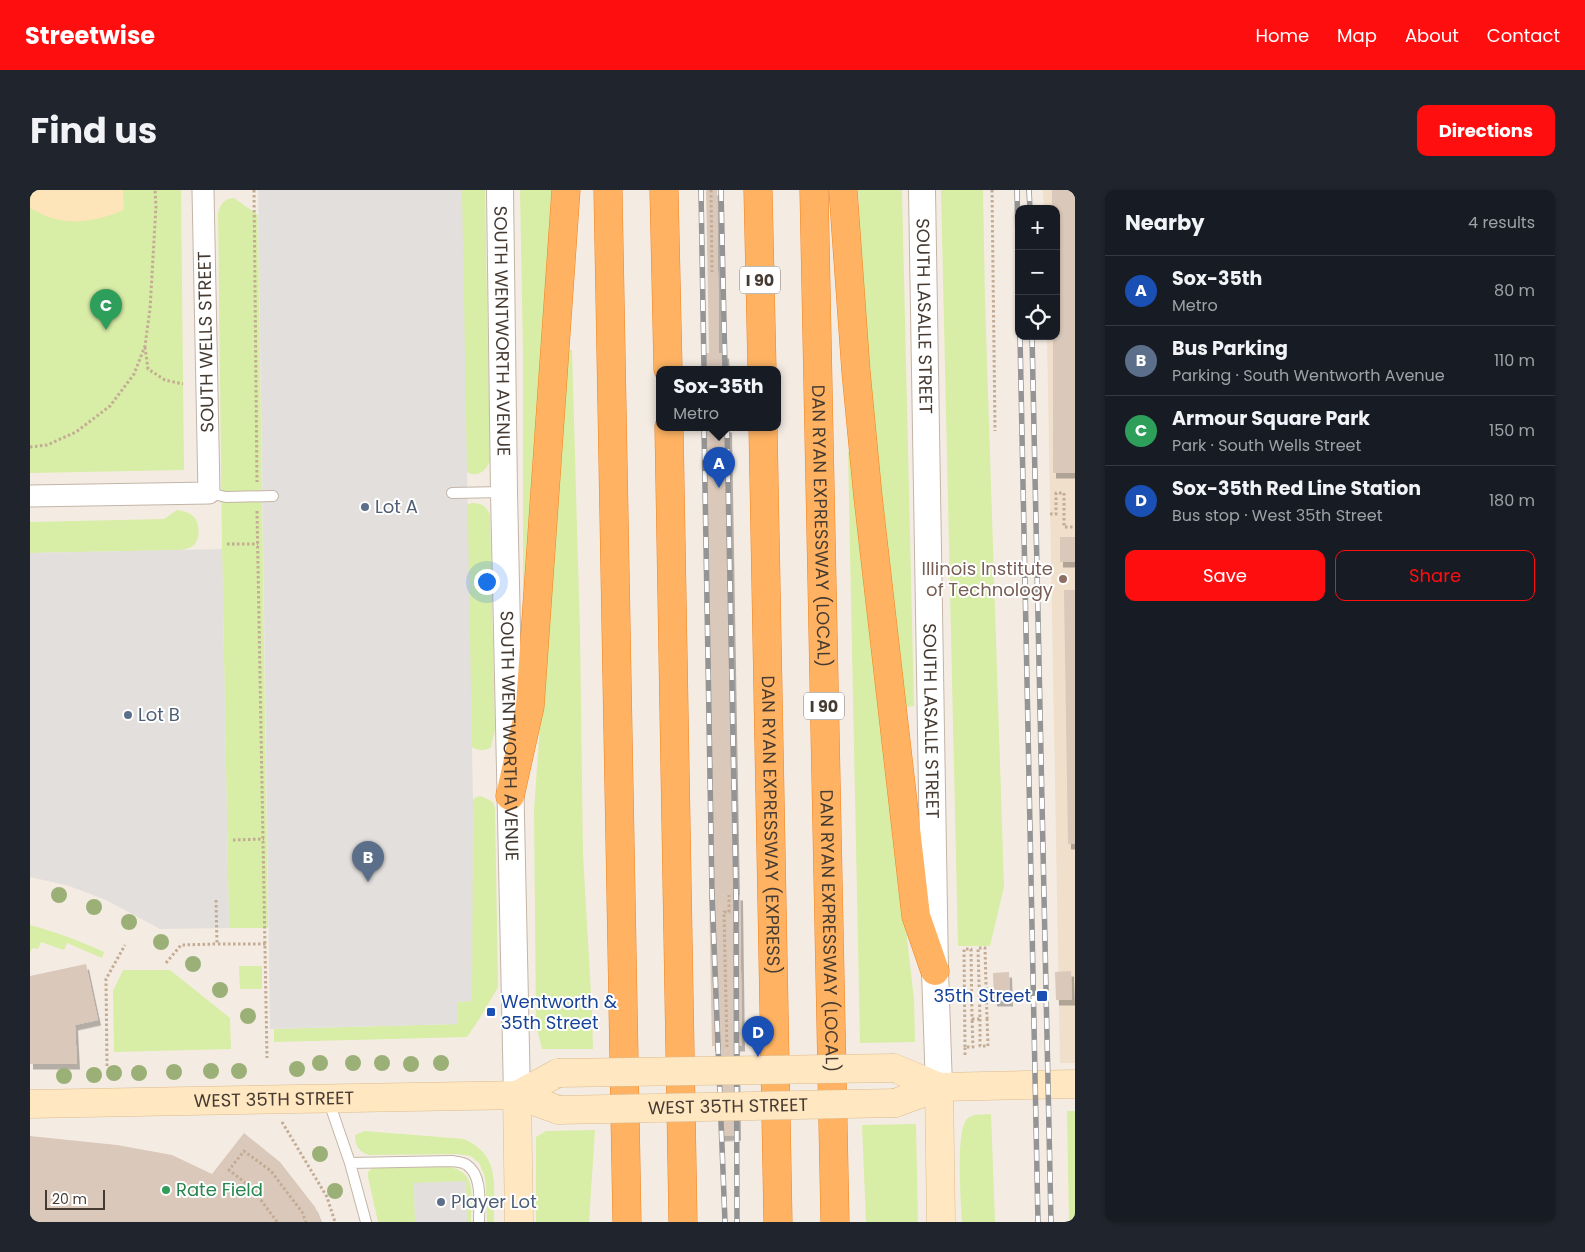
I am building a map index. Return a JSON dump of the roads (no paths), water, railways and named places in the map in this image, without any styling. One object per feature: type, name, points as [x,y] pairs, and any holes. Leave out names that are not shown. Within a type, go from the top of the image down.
[{"type":"highway","points":[[510,796],[530,706],[566,190]]},
{"type":"highway","points":[[608,190],[627,1222]]},
{"type":"highway","points":[[664,190],[668,366]]},
{"type":"highway","name":"I 90","points":[[758,190],[762,366]]},
{"type":"highway","name":"DAN RYAN EXPRESSWAY (LOCAL)","points":[[814,190],[835,1222]]},
{"type":"highway","points":[[843,190],[860,420],[916,916],[935,970]]},
{"type":"highway","points":[[669,431],[683,1222]]},
{"type":"highway","name":"DAN RYAN EXPRESSWAY (EXPRESS)","points":[[763,431],[778,1222]]},
{"type":"main road","name":"WEST 35TH STREET","points":[[516,1095],[558,1073],[894,1068],[939,1087]]},
{"type":"main road","name":"WEST 35TH STREET","points":[[30,1104],[516,1095],[559,1110],[895,1103],[939,1087],[1075,1084]]},
{"type":"main road","name":"SOUTH LASALLE STREET","points":[[939,1087],[941,1222]]},
{"type":"main road","name":"SOUTH WENTWORTH AVENUE","points":[[516,1095],[519,1222]]},
{"type":"street","name":"SOUTH WELLS STREET","points":[[203,190],[209,493]]},
{"type":"street","name":"SOUTH WENTWORTH AVENUE","points":[[500,190],[516,1095]]},
{"type":"street","name":"SOUTH LASALLE STREET","points":[[922,190],[935,970],[939,1087]]},
{"type":"street","points":[[30,496],[209,493]]},
{"type":"lane","points":[[452,493],[504,492]]},
{"type":"lane","points":[[209,493],[226,498],[274,496]]},
{"type":"lane","points":[[328,1098],[350,1163],[366,1222]]},
{"type":"lane","points":[[350,1163],[452,1161],[466,1163],[474,1172],[478,1186],[479,1222]]},
{"type":"railway","points":[[701,190],[704,366]]},
{"type":"railway","points":[[721,190],[725,366]]},
{"type":"railway","points":[[1017,190],[1018,250]]},
{"type":"railway","points":[[1029,190],[1030,205]]},
{"type":"railway","points":[[1020,340],[1038,1222]]},
{"type":"railway","points":[[1032,340],[1051,1222]]},
{"type":"railway","points":[[704,431],[712,894],[725,1222]]},
{"type":"railway","points":[[727,431],[736,894],[737,1222]]},
{"type":"place","name":"Armour Square Park","points":[[106,330]]},
{"type":"place","name":"Sox-35th","points":[[719,488]]},
{"type":"place","name":"Lot A","points":[[365,507]]},
{"type":"place","name":"Illinois Institute of Technology","points":[[1063,579]]},
{"type":"place","name":"Lot B","points":[[128,715]]},
{"type":"place","name":"Bus Parking","points":[[368,882]]},
{"type":"place","name":"35th Street","points":[[1042,996]]},
{"type":"place","name":"Wentworth & 35th Street","points":[[491,1012]]},
{"type":"place","name":"Sox-35th Red Line Station","points":[[758,1057]]},
{"type":"place","name":"Rate Field","points":[[166,1190]]},
{"type":"place","name":"Player Lot","points":[[441,1202]]}]
